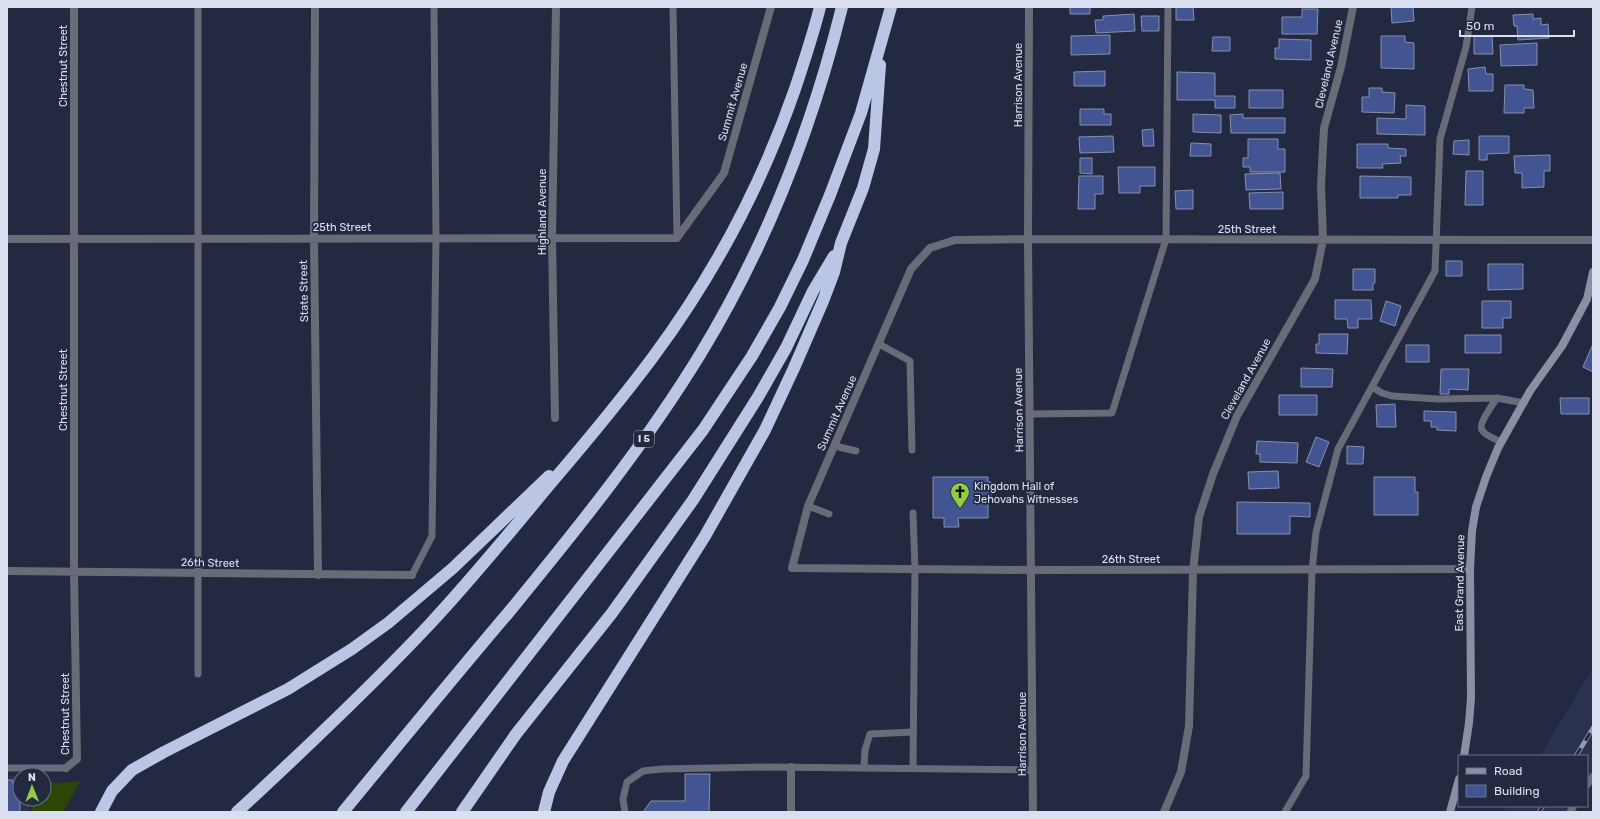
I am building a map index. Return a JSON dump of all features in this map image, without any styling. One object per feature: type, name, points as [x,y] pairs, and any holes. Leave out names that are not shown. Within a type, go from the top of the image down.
[{"type":"highway","points":[[237,812],[360,697],[430,625],[593,433],[654,356],[704,280],[728,239],[755,186],[788,109],[820,7]]},
{"type":"highway","name":"I 5","points":[[343,812],[570,536],[654,425],[701,352],[726,309],[754,255],[781,195],[803,136],[824,72],[842,7]]},
{"type":"highway","points":[[406,812],[702,430],[752,356],[783,300],[830,195],[861,113],[891,7]]},
{"type":"highway","points":[[544,812],[549,792],[566,756],[705,536],[765,430],[823,301],[834,272],[841,243],[863,188],[874,149],[882,42]]},
{"type":"highway","points":[[462,812],[516,734],[612,613],[693,500],[758,397],[786,348],[813,291],[841,243]]},
{"type":"highway","points":[[101,812],[112,791],[132,770],[164,752],[288,689],[347,653],[388,623],[453,568],[593,433]]},
{"type":"main road","name":"East Grand Avenue","points":[[1464,755],[1471,698],[1470,569],[1472,531],[1476,507],[1486,477],[1502,442],[1524,403],[1566,339],[1587,299],[1593,272]]},
{"type":"main road","points":[[1450,812],[1458,783]]},
{"type":"street","name":"Chestnut Street","points":[[66,768],[77,759],[74,572],[74,7]]},
{"type":"street","name":"State Street","points":[[315,7],[314,238],[318,575]]},
{"type":"street","name":"Highland Avenue","points":[[555,418],[552,238],[556,7]]},
{"type":"street","name":"Summit Avenue","points":[[677,238],[724,173],[771,7]]},
{"type":"street","name":"Harrison Avenue","points":[[1029,7],[1028,239],[1033,812]]},
{"type":"street","name":"Cleveland Avenue","points":[[1164,812],[1181,772],[1189,726],[1193,571],[1198,517],[1213,474],[1237,416],[1314,279],[1323,240],[1321,185],[1324,128],[1341,67],[1353,7]]},
{"type":"street","name":"25th Street","points":[[7,239],[677,238]]},
{"type":"street","name":"25th Street","points":[[911,270],[930,248],[955,240],[1593,240]]},
{"type":"street","name":"Summit Avenue","points":[[792,568],[808,506],[911,270]]},
{"type":"street","name":"26th Street","points":[[792,568],[1193,571],[1470,569]]},
{"type":"street","name":"26th Street","points":[[7,571],[412,575]]},
{"type":"street","points":[[791,767],[791,812]]},
{"type":"lane","points":[[198,7],[198,674]]},
{"type":"lane","points":[[412,575],[432,536],[436,238],[434,7]]},
{"type":"lane","points":[[673,7],[677,238]]},
{"type":"lane","points":[[1030,414],[1112,413],[1166,239],[1168,7]]},
{"type":"lane","points":[[1285,812],[1306,776],[1312,571],[1316,532],[1338,449],[1435,271],[1440,139],[1466,47],[1472,7]]},
{"type":"lane","points":[[879,344],[910,361],[912,450]]},
{"type":"lane","points":[[1372,387],[1382,394],[1392,396],[1497,398],[1524,403]]},
{"type":"lane","points":[[1497,398],[1484,418],[1481,427],[1482,431],[1487,435],[1502,442]]},
{"type":"lane","points":[[835,446],[856,451]]},
{"type":"lane","points":[[808,506],[829,514]]},
{"type":"lane","points":[[913,513],[915,569],[913,768]]},
{"type":"lane","points":[[864,768],[865,750],[870,734],[913,732]]},
{"type":"lane","points":[[625,812],[623,799],[627,782],[643,771],[662,769],[791,767],[1033,770]]},
{"type":"lane","points":[[7,768],[66,768]]},
{"type":"shaded area","points":[[1593,668],[1593,776],[1588,784],[1588,755],[1541,755]]},
{"type":"shaded area","points":[[7,776],[12,776],[12,807],[29,807],[29,812],[7,812]]},
{"type":"shaded area","points":[[1506,807],[1573,807],[1570,812],[1503,812]]},
{"type":"green space","points":[[52,782],[80,782],[63,812],[32,812],[32,807],[52,807]]},
{"type":"building","points":[[1070,7],[1090,7],[1090,14],[1070,14]]},
{"type":"building","points":[[1176,7],[1193,7],[1194,20],[1176,20]]},
{"type":"building","points":[[1391,7],[1413,7],[1414,21],[1392,23]]},
{"type":"building","points":[[1302,9],[1318,9],[1317,34],[1282,34],[1282,17],[1302,17]]},
{"type":"building","points":[[1134,14],[1135,31],[1096,33],[1095,20],[1103,20],[1103,16]]},
{"type":"building","points":[[1533,14],[1533,19],[1541,18],[1541,25],[1548,24],[1549,38],[1518,40],[1517,26],[1514,26],[1513,15]]},
{"type":"building","points":[[1141,16],[1159,16],[1159,31],[1142,31]]},
{"type":"building","points":[[1110,35],[1110,54],[1071,55],[1071,36]]},
{"type":"building","points":[[1381,36],[1405,36],[1405,42],[1414,43],[1414,69],[1381,68]]},
{"type":"building","points":[[1474,36],[1492,36],[1493,54],[1474,54]]},
{"type":"building","points":[[1213,37],[1230,37],[1230,51],[1212,51]]},
{"type":"building","points":[[1279,39],[1311,40],[1311,60],[1275,59],[1275,48],[1279,48]]},
{"type":"building","points":[[1537,43],[1537,65],[1501,66],[1500,45]]},
{"type":"building","points":[[1485,67],[1486,74],[1493,74],[1493,91],[1469,91],[1468,69]]},
{"type":"building","points":[[1105,71],[1105,86],[1074,86],[1074,72]]},
{"type":"building","points":[[1177,72],[1215,73],[1215,96],[1235,96],[1235,108],[1215,108],[1215,100],[1177,100]]},
{"type":"building","points":[[1505,85],[1524,85],[1524,89],[1533,90],[1534,108],[1524,108],[1524,113],[1504,113]]},
{"type":"building","points":[[1369,88],[1382,88],[1382,92],[1395,93],[1394,113],[1362,112],[1362,97],[1369,97]]},
{"type":"building","points":[[1249,90],[1283,90],[1283,108],[1249,108]]},
{"type":"building","points":[[1406,105],[1425,106],[1425,135],[1377,134],[1377,118],[1406,119]]},
{"type":"building","points":[[1080,109],[1104,109],[1104,114],[1111,114],[1111,125],[1080,125]]},
{"type":"building","points":[[1193,114],[1221,115],[1221,133],[1193,132]]},
{"type":"building","points":[[1243,114],[1243,118],[1285,118],[1285,133],[1231,133],[1230,115]]},
{"type":"building","points":[[1153,129],[1154,146],[1143,146],[1142,130]]},
{"type":"building","points":[[1113,136],[1114,152],[1080,153],[1079,137]]},
{"type":"building","points":[[1479,136],[1509,136],[1509,153],[1487,154],[1487,160],[1479,160]]},
{"type":"building","points":[[1248,139],[1278,139],[1278,149],[1285,149],[1285,172],[1250,172],[1250,167],[1243,167],[1243,158],[1248,158]]},
{"type":"building","points":[[1469,140],[1469,155],[1453,154],[1454,141]]},
{"type":"building","points":[[1191,143],[1211,144],[1211,156],[1190,156]]},
{"type":"building","points":[[1357,144],[1388,144],[1388,148],[1406,149],[1406,156],[1400,156],[1401,163],[1382,164],[1383,168],[1357,168]]},
{"type":"building","points":[[1550,155],[1550,171],[1544,171],[1544,187],[1522,188],[1522,173],[1515,173],[1514,156]]},
{"type":"building","points":[[1080,158],[1092,158],[1092,174],[1080,173]]},
{"type":"building","points":[[1118,167],[1155,167],[1155,186],[1140,186],[1140,193],[1119,193]]},
{"type":"building","points":[[1466,171],[1483,171],[1483,205],[1465,205]]},
{"type":"building","points":[[1280,173],[1281,189],[1246,190],[1245,174]]},
{"type":"building","points":[[1079,176],[1103,176],[1103,194],[1095,194],[1095,209],[1078,209]]},
{"type":"building","points":[[1360,176],[1411,177],[1411,195],[1398,195],[1398,198],[1360,198]]},
{"type":"building","points":[[1193,190],[1193,209],[1176,209],[1175,191]]},
{"type":"building","points":[[1283,192],[1283,209],[1250,209],[1249,193]]},
{"type":"building","points":[[1446,261],[1462,261],[1462,276],[1446,276]]},
{"type":"building","points":[[1488,264],[1523,264],[1523,289],[1488,290]]},
{"type":"building","points":[[1353,269],[1375,269],[1375,283],[1373,283],[1373,290],[1353,290]]},
{"type":"building","points":[[1335,300],[1371,300],[1372,319],[1358,319],[1358,328],[1348,328],[1347,319],[1335,319]]},
{"type":"building","points":[[1386,301],[1401,306],[1395,326],[1380,321]]},
{"type":"building","points":[[1482,301],[1511,301],[1511,318],[1503,318],[1503,328],[1482,328]]},
{"type":"building","points":[[1319,334],[1348,334],[1347,354],[1316,353],[1316,344],[1319,344]]},
{"type":"building","points":[[1465,335],[1501,335],[1501,353],[1465,353]]},
{"type":"building","points":[[1593,344],[1593,372],[1583,367]]},
{"type":"building","points":[[1406,345],[1429,345],[1429,362],[1406,362]]},
{"type":"building","points":[[1301,368],[1333,369],[1332,387],[1301,387]]},
{"type":"building","points":[[1441,369],[1469,369],[1468,390],[1449,389],[1449,394],[1440,394]]},
{"type":"building","points":[[1279,395],[1317,395],[1317,415],[1279,415]]},
{"type":"building","points":[[1560,398],[1589,398],[1589,414],[1561,414]]},
{"type":"building","points":[[1395,404],[1396,427],[1377,427],[1376,405]]},
{"type":"building","points":[[1424,411],[1456,412],[1456,431],[1437,430],[1437,427],[1431,427],[1431,421],[1424,421]]},
{"type":"building","points":[[1316,437],[1329,442],[1319,467],[1306,462]]},
{"type":"building","points":[[1257,441],[1298,443],[1297,463],[1260,462],[1260,454],[1256,454]]},
{"type":"building","points":[[1347,446],[1364,447],[1363,464],[1347,464]]},
{"type":"building","points":[[1278,471],[1279,488],[1249,489],[1248,472]]},
{"type":"building","name":"Kingdom Hall of Jehovahs Witnesses","points":[[933,477],[988,477],[988,482],[991,482],[991,499],[988,499],[988,518],[958,518],[959,527],[944,527],[944,518],[933,518]]},
{"type":"building","points":[[1374,477],[1415,477],[1415,492],[1418,492],[1418,515],[1374,515]]},
{"type":"building","points":[[1237,502],[1310,503],[1310,517],[1290,516],[1290,534],[1237,534]]},
{"type":"building","points":[[685,774],[710,774],[709,812],[643,812],[651,801],[685,801]]},
{"type":"building","points":[[7,780],[12,780],[12,807],[20,807],[20,812],[7,812]]},
{"type":"railway","points":[[1577,755],[1593,728]]},
{"type":"railway","points":[[1539,812],[1542,807]]},
{"type":"place","name":"Kingdom Hall of Jehovahs Witnesses","points":[[960,509]]}]
